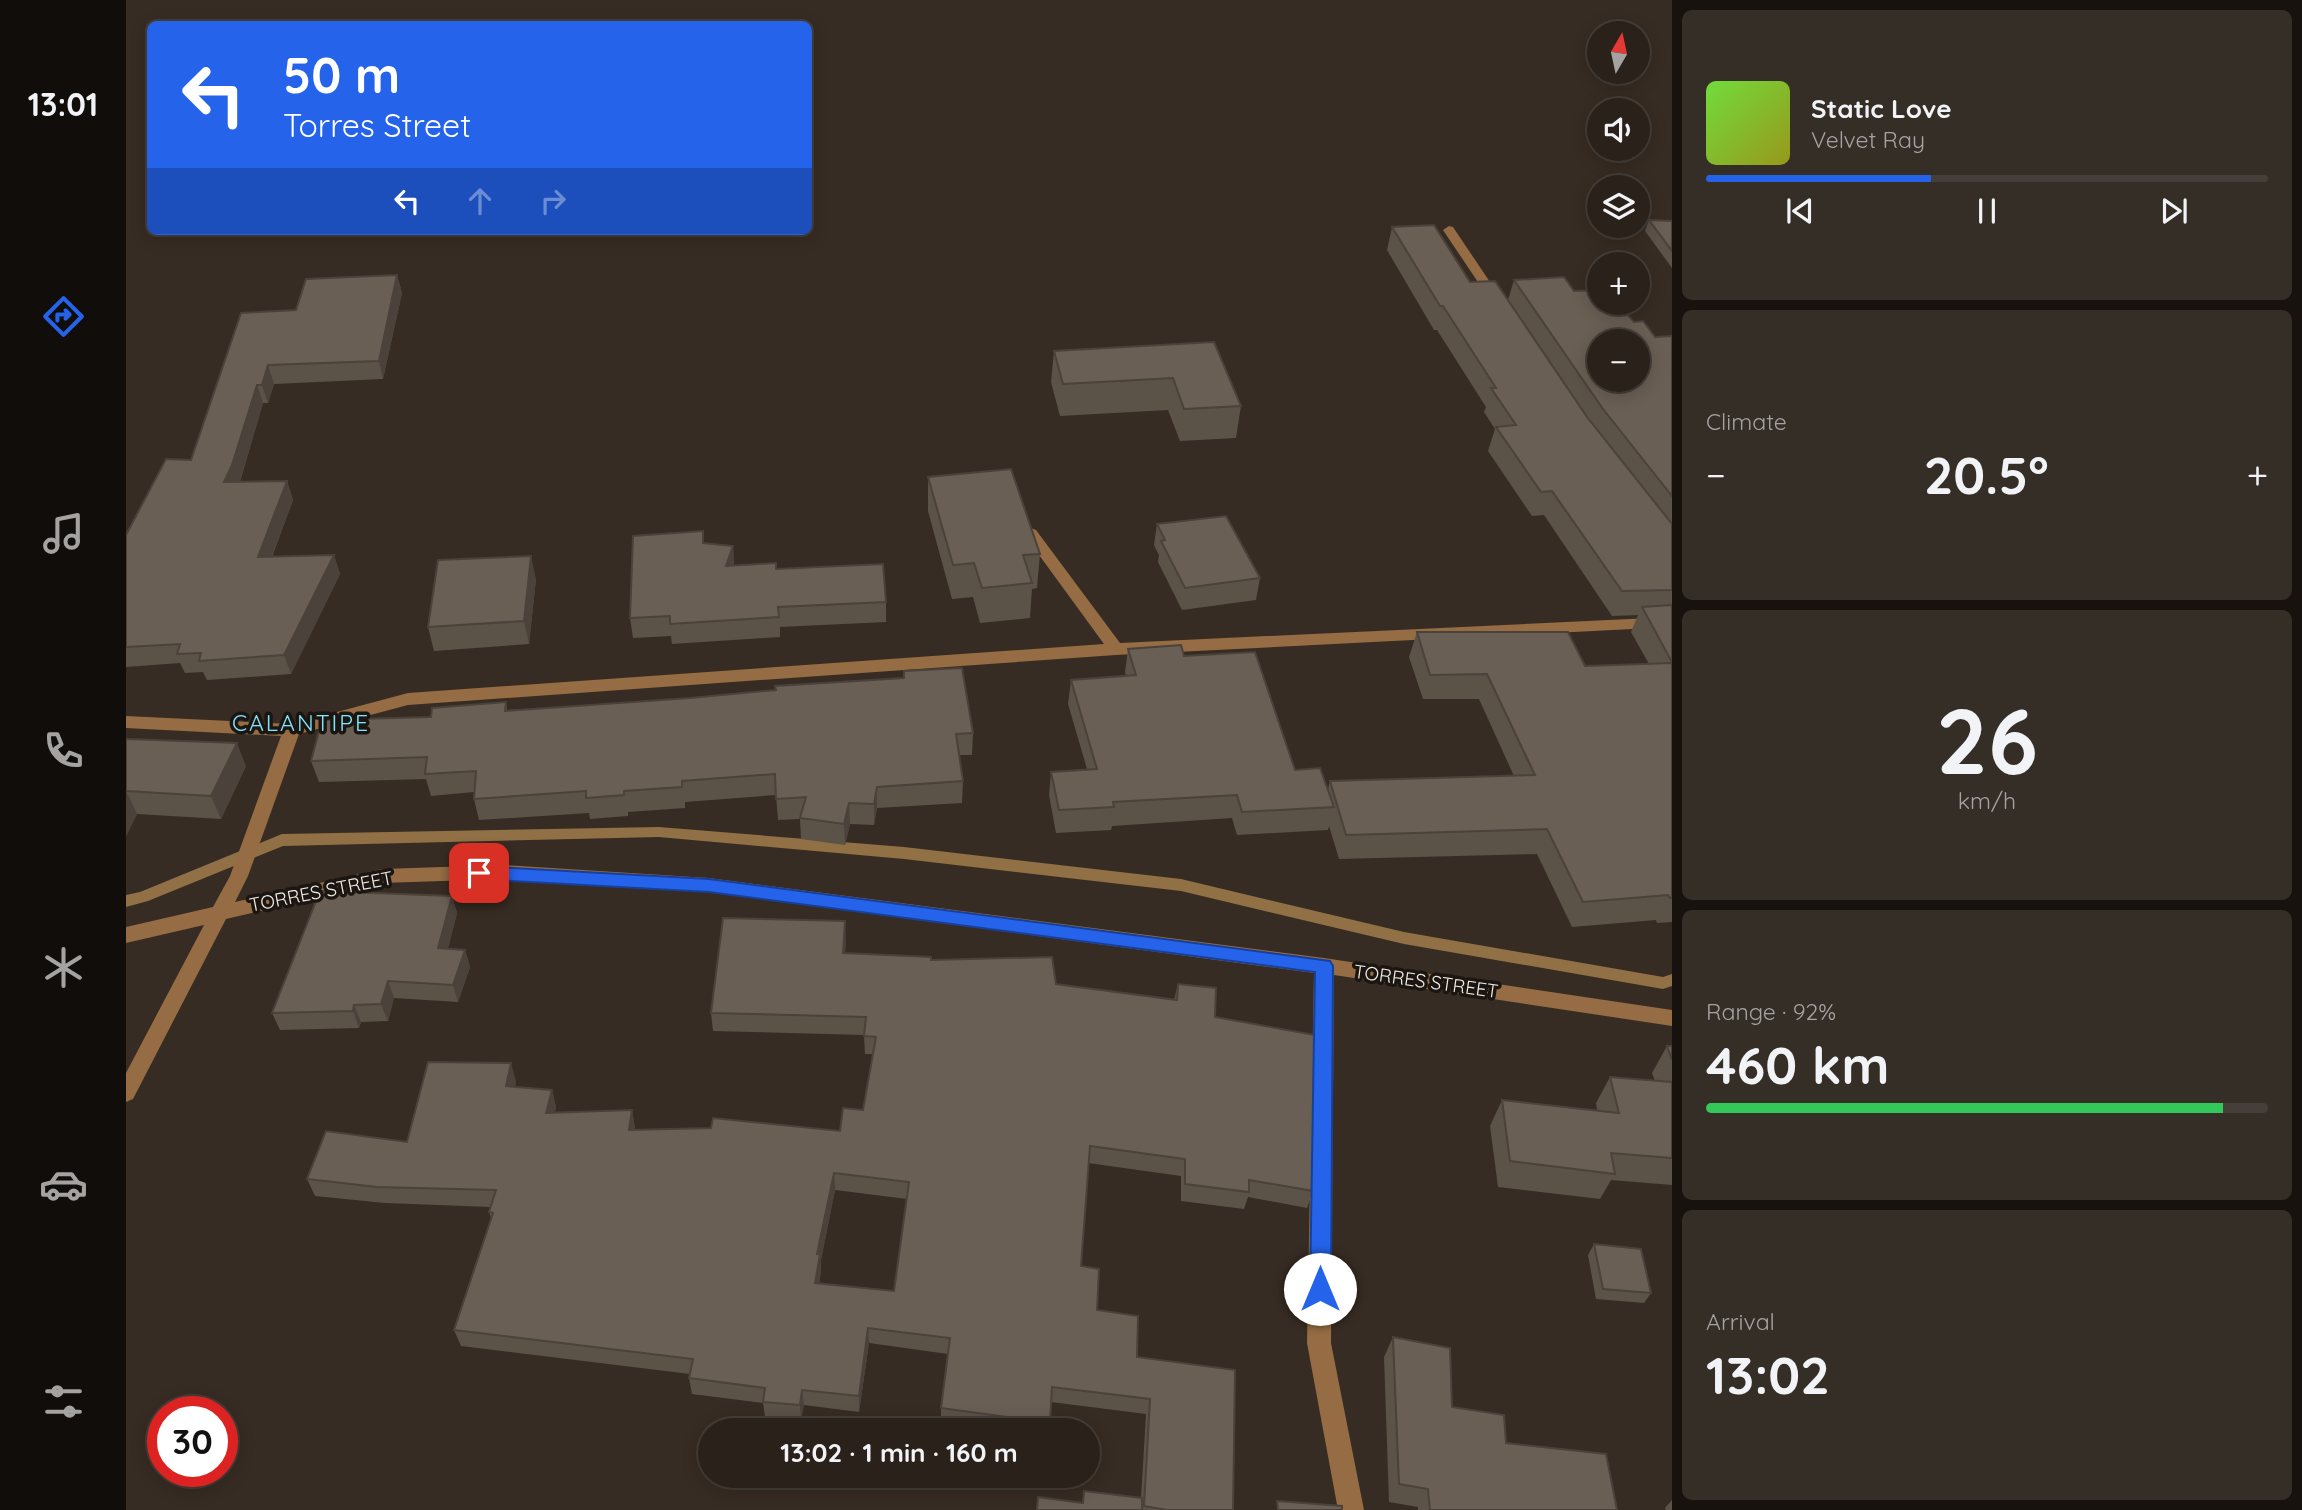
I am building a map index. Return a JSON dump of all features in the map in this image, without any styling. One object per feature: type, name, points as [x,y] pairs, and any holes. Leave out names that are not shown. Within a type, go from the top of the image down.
[{"type":"street","points":[[1449,230],[1502,311]]},
{"type":"street","points":[[1031,533],[1116,649]]},
{"type":"street","points":[[126,722],[292,730],[408,699],[1116,649],[1672,622]]},
{"type":"street","points":[[126,1093],[239,876],[292,730]]},
{"type":"street","name":"TORRES STREET","points":[[126,935],[382,876],[503,872],[709,886],[1324,966],[1672,1018]]},
{"type":"street","points":[[1324,966],[1320,1343],[1351,1510]]},
{"type":"building","points":[[1650,220],[1672,221],[1672,251],[1650,221]]},
{"type":"building","points":[[1434,225],[1470,282],[1495,281],[1587,417],[1672,524],[1672,590],[1622,591],[1552,491],[1541,492],[1496,427],[1516,425],[1491,388],[1496,388],[1443,306],[1440,306],[1392,227]]},
{"type":"building","points":[[397,275],[379,361],[268,365],[262,385],[257,385],[224,482],[287,481],[258,557],[334,555],[284,655],[199,661],[201,653],[177,654],[180,644],[126,647],[126,535],[166,459],[191,460],[241,313],[296,310],[306,279]]},
{"type":"building","points":[[1564,277],[1574,291],[1587,290],[1587,315],[1628,315],[1634,322],[1643,321],[1649,329],[1587,329],[1587,386],[1514,280]]},
{"type":"building","points":[[1650,330],[1655,337],[1672,336],[1672,496],[1591,392],[1650,392]]},
{"type":"building","points":[[1214,342],[1241,406],[1184,409],[1173,378],[1063,384],[1054,351]]},
{"type":"building","points":[[1011,469],[1040,554],[1023,555],[1032,583],[982,588],[974,563],[953,565],[928,477]]},
{"type":"building","points":[[1226,516],[1260,578],[1185,588],[1161,541],[1165,540],[1157,524]]},
{"type":"building","points":[[703,531],[703,543],[733,546],[726,566],[776,563],[776,569],[883,564],[886,602],[778,607],[779,617],[670,624],[670,616],[630,618],[633,536]]},
{"type":"building","points":[[531,556],[524,621],[428,627],[438,560]]},
{"type":"building","points":[[1672,605],[1672,662],[1642,607]]},
{"type":"building","points":[[1417,632],[1568,632],[1585,666],[1672,663],[1672,898],[1668,895],[1583,902],[1547,829],[1346,835],[1330,781],[1535,775],[1487,674],[1430,675]]},
{"type":"building","points":[[1181,645],[1184,656],[1255,652],[1295,770],[1320,768],[1334,807],[1242,812],[1237,795],[1113,802],[1114,807],[1059,810],[1051,772],[1097,769],[1071,680],[1136,675],[1128,649]]},
{"type":"building","points":[[962,668],[973,733],[956,734],[963,781],[877,787],[874,804],[849,803],[844,824],[800,818],[806,797],[776,799],[775,774],[682,781],[682,787],[624,791],[624,795],[586,798],[586,791],[474,799],[476,771],[425,774],[427,757],[311,761],[322,720],[431,717],[432,708],[506,702],[505,711],[690,698],[776,690],[775,686],[904,678],[904,671]]},
{"type":"building","points":[[126,739],[237,743],[211,796],[126,791]]},
{"type":"building","points":[[320,891],[452,896],[438,948],[465,950],[453,985],[388,981],[381,1004],[354,1005],[353,1011],[272,1013]]},
{"type":"building","points":[[723,918],[845,921],[843,953],[931,957],[931,960],[1052,957],[1056,984],[1177,1000],[1178,984],[1216,988],[1215,1017],[1315,1035],[1313,1191],[1249,1180],[1249,1192],[1185,1184],[1185,1159],[1090,1146],[1081,1266],[1099,1269],[1097,1310],[1138,1316],[1137,1357],[1235,1370],[1233,1510],[1167,1510],[1144,1506],[1150,1399],[1052,1387],[1050,1418],[1014,1418],[941,1408],[950,1338],[868,1328],[859,1396],[802,1390],[800,1405],[763,1402],[765,1388],[689,1378],[693,1359],[454,1330],[493,1213],[489,1212],[496,1190],[377,1187],[307,1179],[326,1131],[407,1142],[428,1062],[511,1063],[506,1086],[552,1090],[546,1113],[632,1110],[629,1130],[711,1128],[713,1118],[840,1131],[843,1108],[863,1110],[876,1037],[864,1036],[866,1017],[711,1013]],"holes":[[[834,1173],[909,1182],[894,1291],[815,1283],[820,1254],[817,1254]]]},
{"type":"building","points":[[1667,1046],[1672,1046],[1672,1060]]},
{"type":"building","points":[[1610,1077],[1672,1082],[1672,1158],[1611,1153],[1615,1174],[1510,1161],[1502,1100],[1619,1113]]},
{"type":"building","points":[[1594,1244],[1641,1249],[1651,1293],[1603,1289]]},
{"type":"building","points":[[1393,1337],[1450,1348],[1452,1407],[1504,1415],[1506,1443],[1606,1454],[1617,1510],[1430,1510],[1428,1489],[1399,1484]]},
{"type":"building","points":[[1084,1491],[1142,1498],[1142,1510],[1037,1510],[1038,1497],[1083,1503]]},
{"type":"building","points":[[1277,1501],[1342,1506],[1342,1510],[1278,1510]]},
{"type":"waterway","points":[[126,901],[143,897],[282,840],[659,832],[904,853],[1181,885],[1404,938],[1663,983],[1672,980]]},
{"type":"district","name":"CALANTIPE","points":[[301,722]]},
{"type":"route","points":[[479,873],[503,872],[709,886],[1324,966],[1320,1289]]}]
